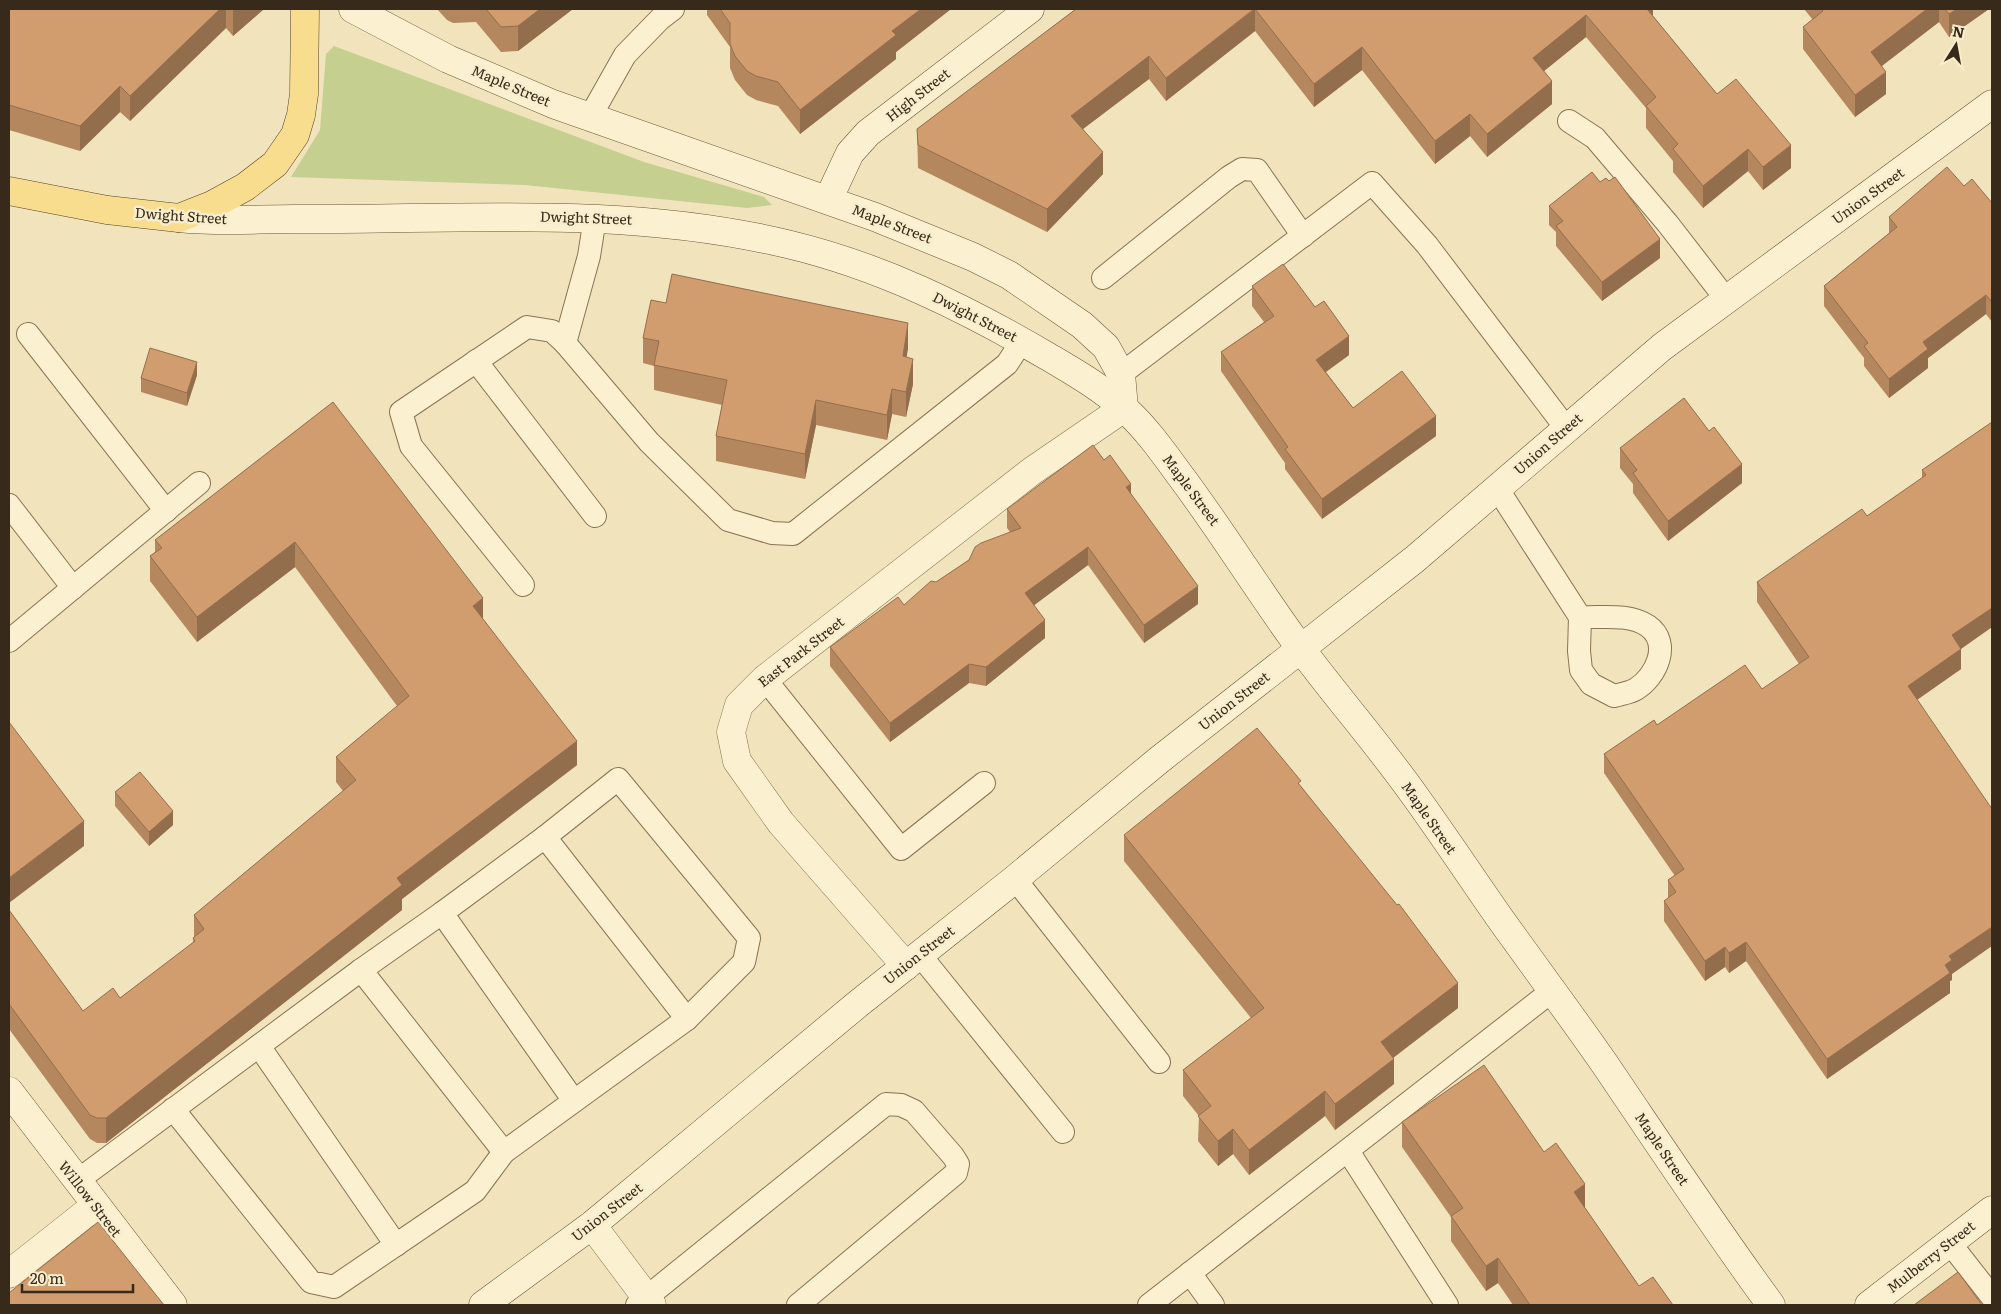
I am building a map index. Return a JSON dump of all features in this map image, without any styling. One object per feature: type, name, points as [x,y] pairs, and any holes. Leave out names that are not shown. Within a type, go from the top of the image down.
[{"type":"main road","points":[[179,218],[228,197],[253,182],[275,164],[289,146],[301,115],[304,94],[306,9]]},
{"type":"main road","name":"Dwight Street","points":[[9,191],[107,210],[179,218]]},
{"type":"street","name":"Maple Street","points":[[353,9],[406,38],[500,83],[590,117],[828,200],[936,241],[1009,275],[1049,301],[1095,336],[1106,347],[1120,374],[1124,408],[1169,460],[1301,649],[1412,792],[1602,1060],[1688,1188],[1771,1305]]},
{"type":"street","name":"High Street","points":[[828,200],[850,153],[868,134],[1030,9]]},
{"type":"street","name":"Union Street","points":[[482,1305],[592,1225],[1159,760],[1415,559],[1662,347],[1992,104]]},
{"type":"street","name":"Dwight Street","points":[[179,218],[251,220],[595,218],[640,220],[713,229],[789,244],[867,267],[916,287],[1022,341],[1080,376],[1124,408]]},
{"type":"street","name":"East Park Street","points":[[913,960],[780,823],[738,761],[731,732],[740,705],[766,679],[1032,470],[1124,408]]},
{"type":"street","name":"Willow Street","points":[[9,1092],[173,1305]]},
{"type":"street","points":[[9,1274],[95,1206]]},
{"type":"street","name":"Mulberry Street","points":[[1869,1305],[1992,1210]]},
{"type":"street","points":[[592,1225],[645,1302]]},
{"type":"lane","points":[[590,117],[625,55],[660,19],[673,9]]},
{"type":"lane","points":[[1569,121],[1595,138],[1668,224],[1726,299]]},
{"type":"lane","points":[[1103,278],[1229,177],[1242,169],[1257,170],[1303,236]]},
{"type":"lane","points":[[1120,374],[1372,183],[1426,245],[1566,428]]},
{"type":"lane","points":[[565,343],[589,256],[595,218]]},
{"type":"lane","points":[[523,585],[411,446],[401,412],[527,327],[552,331],[565,343],[649,442],[728,520],[772,533],[793,534],[1007,364],[1022,341]]},
{"type":"lane","points":[[28,334],[166,511]]},
{"type":"lane","points":[[476,361],[595,516]]},
{"type":"lane","points":[[9,641],[199,483]]},
{"type":"lane","points":[[1497,488],[1580,617]]},
{"type":"lane","points":[[9,505],[73,588]]},
{"type":"lane","points":[[766,679],[901,849],[984,783]]},
{"type":"lane","points":[[77,1181],[173,1109],[361,970],[442,913],[544,837],[618,778],[749,938],[744,962],[687,1019],[504,1152],[475,1191],[334,1287],[310,1282],[173,1109]]},
{"type":"lane","points":[[544,837],[687,1019]]},
{"type":"lane","points":[[1015,880],[1159,1062]]},
{"type":"lane","points":[[442,913],[574,1101]]},
{"type":"lane","points":[[913,960],[1063,1132]]},
{"type":"lane","points":[[361,970],[504,1152]]},
{"type":"lane","points":[[1149,1305],[1552,991]]},
{"type":"lane","points":[[259,1046],[396,1245]]},
{"type":"lane","points":[[645,1302],[886,1104],[901,1105],[914,1111],[953,1156],[958,1164],[956,1173],[798,1305]]},
{"type":"lane","points":[[1348,1151],[1447,1305]]},
{"type":"lane","points":[[1949,1242],[1992,1297]]},
{"type":"lane","points":[[1190,1273],[1213,1305]]},
{"type":"green space","points":[[334,46],[644,162],[764,197],[772,205],[747,208],[525,185],[291,177],[320,130],[326,54]]},
{"type":"building","points":[[9,9],[220,9],[130,96],[120,86],[80,126],[9,105]]},
{"type":"building","points":[[486,9],[540,9],[518,26],[501,27]]},
{"type":"building","points":[[720,9],[921,9],[892,31],[896,35],[800,110],[778,82],[756,76],[747,71],[735,56],[730,44],[730,23]]},
{"type":"building","points":[[1076,9],[1254,9],[1166,78],[1149,56],[1071,116],[1103,152],[1047,209],[918,145],[917,129]]},
{"type":"building","points":[[1255,9],[1647,9],[1717,94],[1736,79],[1791,145],[1763,167],[1748,149],[1703,186],[1673,149],[1678,144],[1646,106],[1656,97],[1586,15],[1533,58],[1552,81],[1487,134],[1470,114],[1435,141],[1362,47],[1314,84]]},
{"type":"building","points":[[1821,9],[1927,9],[1871,52],[1886,72],[1855,95],[1803,27],[1823,11]]},
{"type":"building","points":[[1945,9],[1957,9],[1949,14]]},
{"type":"building","points":[[1947,167],[1964,186],[1972,179],[1992,203],[1992,302],[1986,295],[1923,342],[1928,349],[1889,379],[1864,346],[1868,343],[1824,286],[1897,227],[1889,217]]},
{"type":"building","points":[[1592,172],[1600,182],[1606,178],[1609,181],[1615,177],[1660,239],[1602,282],[1556,226],[1563,221],[1549,206]]},
{"type":"building","points":[[1283,264],[1315,307],[1324,301],[1349,336],[1316,360],[1353,408],[1402,371],[1436,416],[1322,499],[1285,449],[1288,447],[1221,352],[1274,316],[1252,286]]},
{"type":"building","points":[[672,274],[908,323],[903,356],[913,359],[906,392],[892,389],[887,415],[816,400],[805,454],[716,436],[727,380],[654,365],[659,341],[643,338],[651,300],[666,303]]},
{"type":"building","points":[[150,348],[197,362],[187,393],[141,378]]},
{"type":"building","points":[[1684,398],[1709,431],[1714,427],[1742,464],[1668,521],[1633,473],[1637,470],[1620,448]]},
{"type":"building","points":[[333,402],[483,598],[473,606],[577,741],[397,878],[402,885],[106,1118],[97,1118],[90,1115],[9,1004],[9,910],[83,1011],[113,988],[120,998],[195,941],[193,938],[204,929],[194,915],[356,780],[336,757],[409,696],[295,542],[197,617],[150,556],[162,548],[155,540]]},
{"type":"building","points":[[1992,422],[1992,608],[1952,635],[1961,649],[1908,686],[1992,809],[1992,927],[1949,956],[1952,960],[1945,965],[1950,973],[1827,1059],[1746,942],[1729,953],[1725,947],[1705,961],[1664,901],[1676,892],[1668,880],[1684,869],[1604,754],[1654,720],[1657,725],[1745,665],[1762,689],[1809,657],[1757,582],[1862,509],[1867,516],[1926,475],[1922,470]]},
{"type":"building","points":[[1093,445],[1104,460],[1110,455],[1131,484],[1126,487],[1198,586],[1144,625],[1088,547],[1025,593],[1045,620],[986,667],[969,664],[890,723],[830,647],[898,597],[904,605],[931,581],[936,582],[969,560],[975,547],[981,543],[1021,528],[1007,509]]},
{"type":"building","points":[[9,722],[84,821],[9,878]]},
{"type":"building","points":[[1257,728],[1301,781],[1298,783],[1397,905],[1399,904],[1458,983],[1381,1042],[1394,1059],[1335,1104],[1325,1091],[1249,1150],[1233,1129],[1218,1141],[1198,1116],[1211,1106],[1183,1070],[1264,1008],[1124,835]]},
{"type":"building","points":[[140,772],[173,811],[149,832],[115,792]]},
{"type":"building","points":[[1484,1065],[1544,1152],[1556,1143],[1585,1184],[1574,1192],[1639,1286],[1653,1277],[1673,1305],[1530,1305],[1498,1258],[1486,1266],[1451,1216],[1463,1208],[1402,1122]]},
{"type":"building","points":[[98,1222],[164,1305],[9,1305],[9,1293]]},
{"type":"building","points":[[1958,1272],[1982,1305],[1914,1305]]}]
